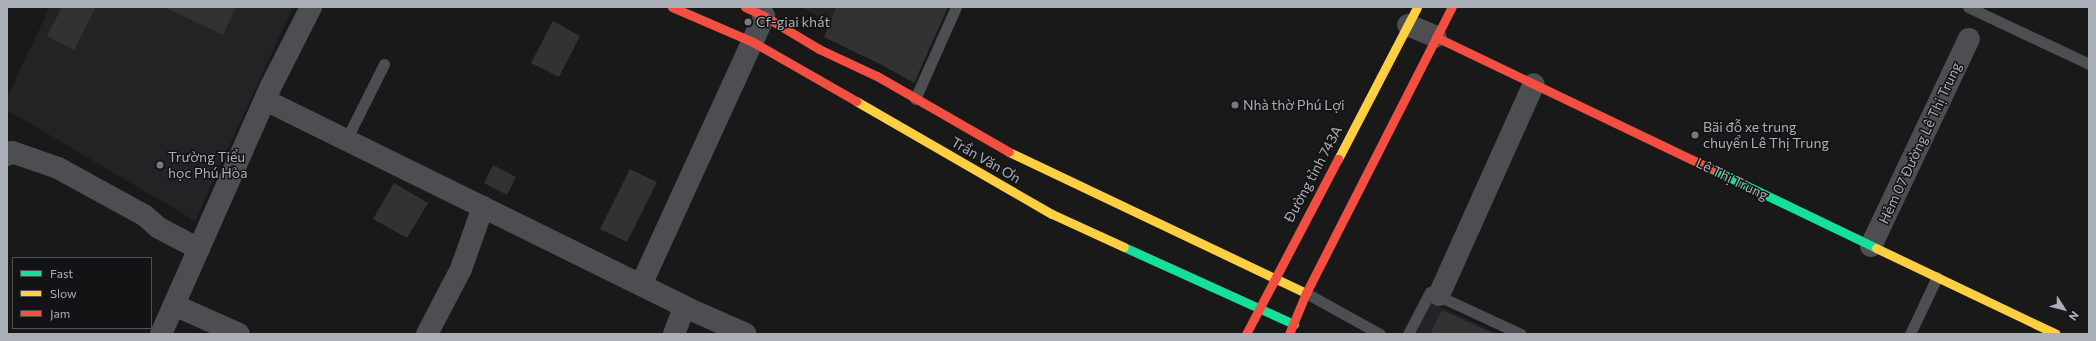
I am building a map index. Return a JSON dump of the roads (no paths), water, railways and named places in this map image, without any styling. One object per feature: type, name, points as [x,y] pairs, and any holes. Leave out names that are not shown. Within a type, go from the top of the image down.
[{"type":"street","points":[[162,334],[265,100],[311,7]]},
{"type":"street","name":"Trần Văn Ơn","points":[[672,7],[753,42],[1052,214],[1258,309],[1294,324]]},
{"type":"street","points":[[1289,334],[1306,293],[1452,7]]},
{"type":"street","points":[[641,285],[753,42],[759,10]]},
{"type":"street","name":"Trần Văn Ơn","points":[[759,10],[819,49],[877,76],[1010,152],[1306,293]]},
{"type":"street","name":"Lê Thị Trung","points":[[1412,16],[1436,37],[2056,334]]},
{"type":"street","name":"Đường tỉnh 743A","points":[[1246,334],[1412,16]]},
{"type":"street","name":"Hẻm 07 Đường Lê Thị Trung","points":[[1871,246],[1969,39]]},
{"type":"street","points":[[1439,296],[1534,84]]},
{"type":"street","points":[[265,100],[687,308],[746,334]]},
{"type":"street","points":[[7,155],[12,152],[58,168],[144,215],[159,228],[199,249]]},
{"type":"street","points":[[428,334],[461,269],[483,207]]},
{"type":"street","points":[[174,305],[239,334]]},
{"type":"street","points":[[674,334],[683,311],[687,308]]},
{"type":"lane","points":[[915,98],[956,7]]},
{"type":"lane","points":[[1968,7],[2089,64]]},
{"type":"lane","points":[[346,140],[384,64]]},
{"type":"lane","points":[[1910,334],[1937,277]]},
{"type":"lane","points":[[1408,334],[1430,292],[1521,334]]},
{"type":"lane","points":[[1306,293],[1380,334]]},
{"type":"place","name":"Cf-giai khát","points":[[748,22]]},
{"type":"place","name":"Nhà thờ Phú Lợi","points":[[1235,105]]},
{"type":"place","name":"Bãi đỗ xe trung chuyển Lê Thị Trung","points":[[1695,135]]},
{"type":"place","name":"Trường Tiểu học Phú Hòa","points":[[160,165]]}]
